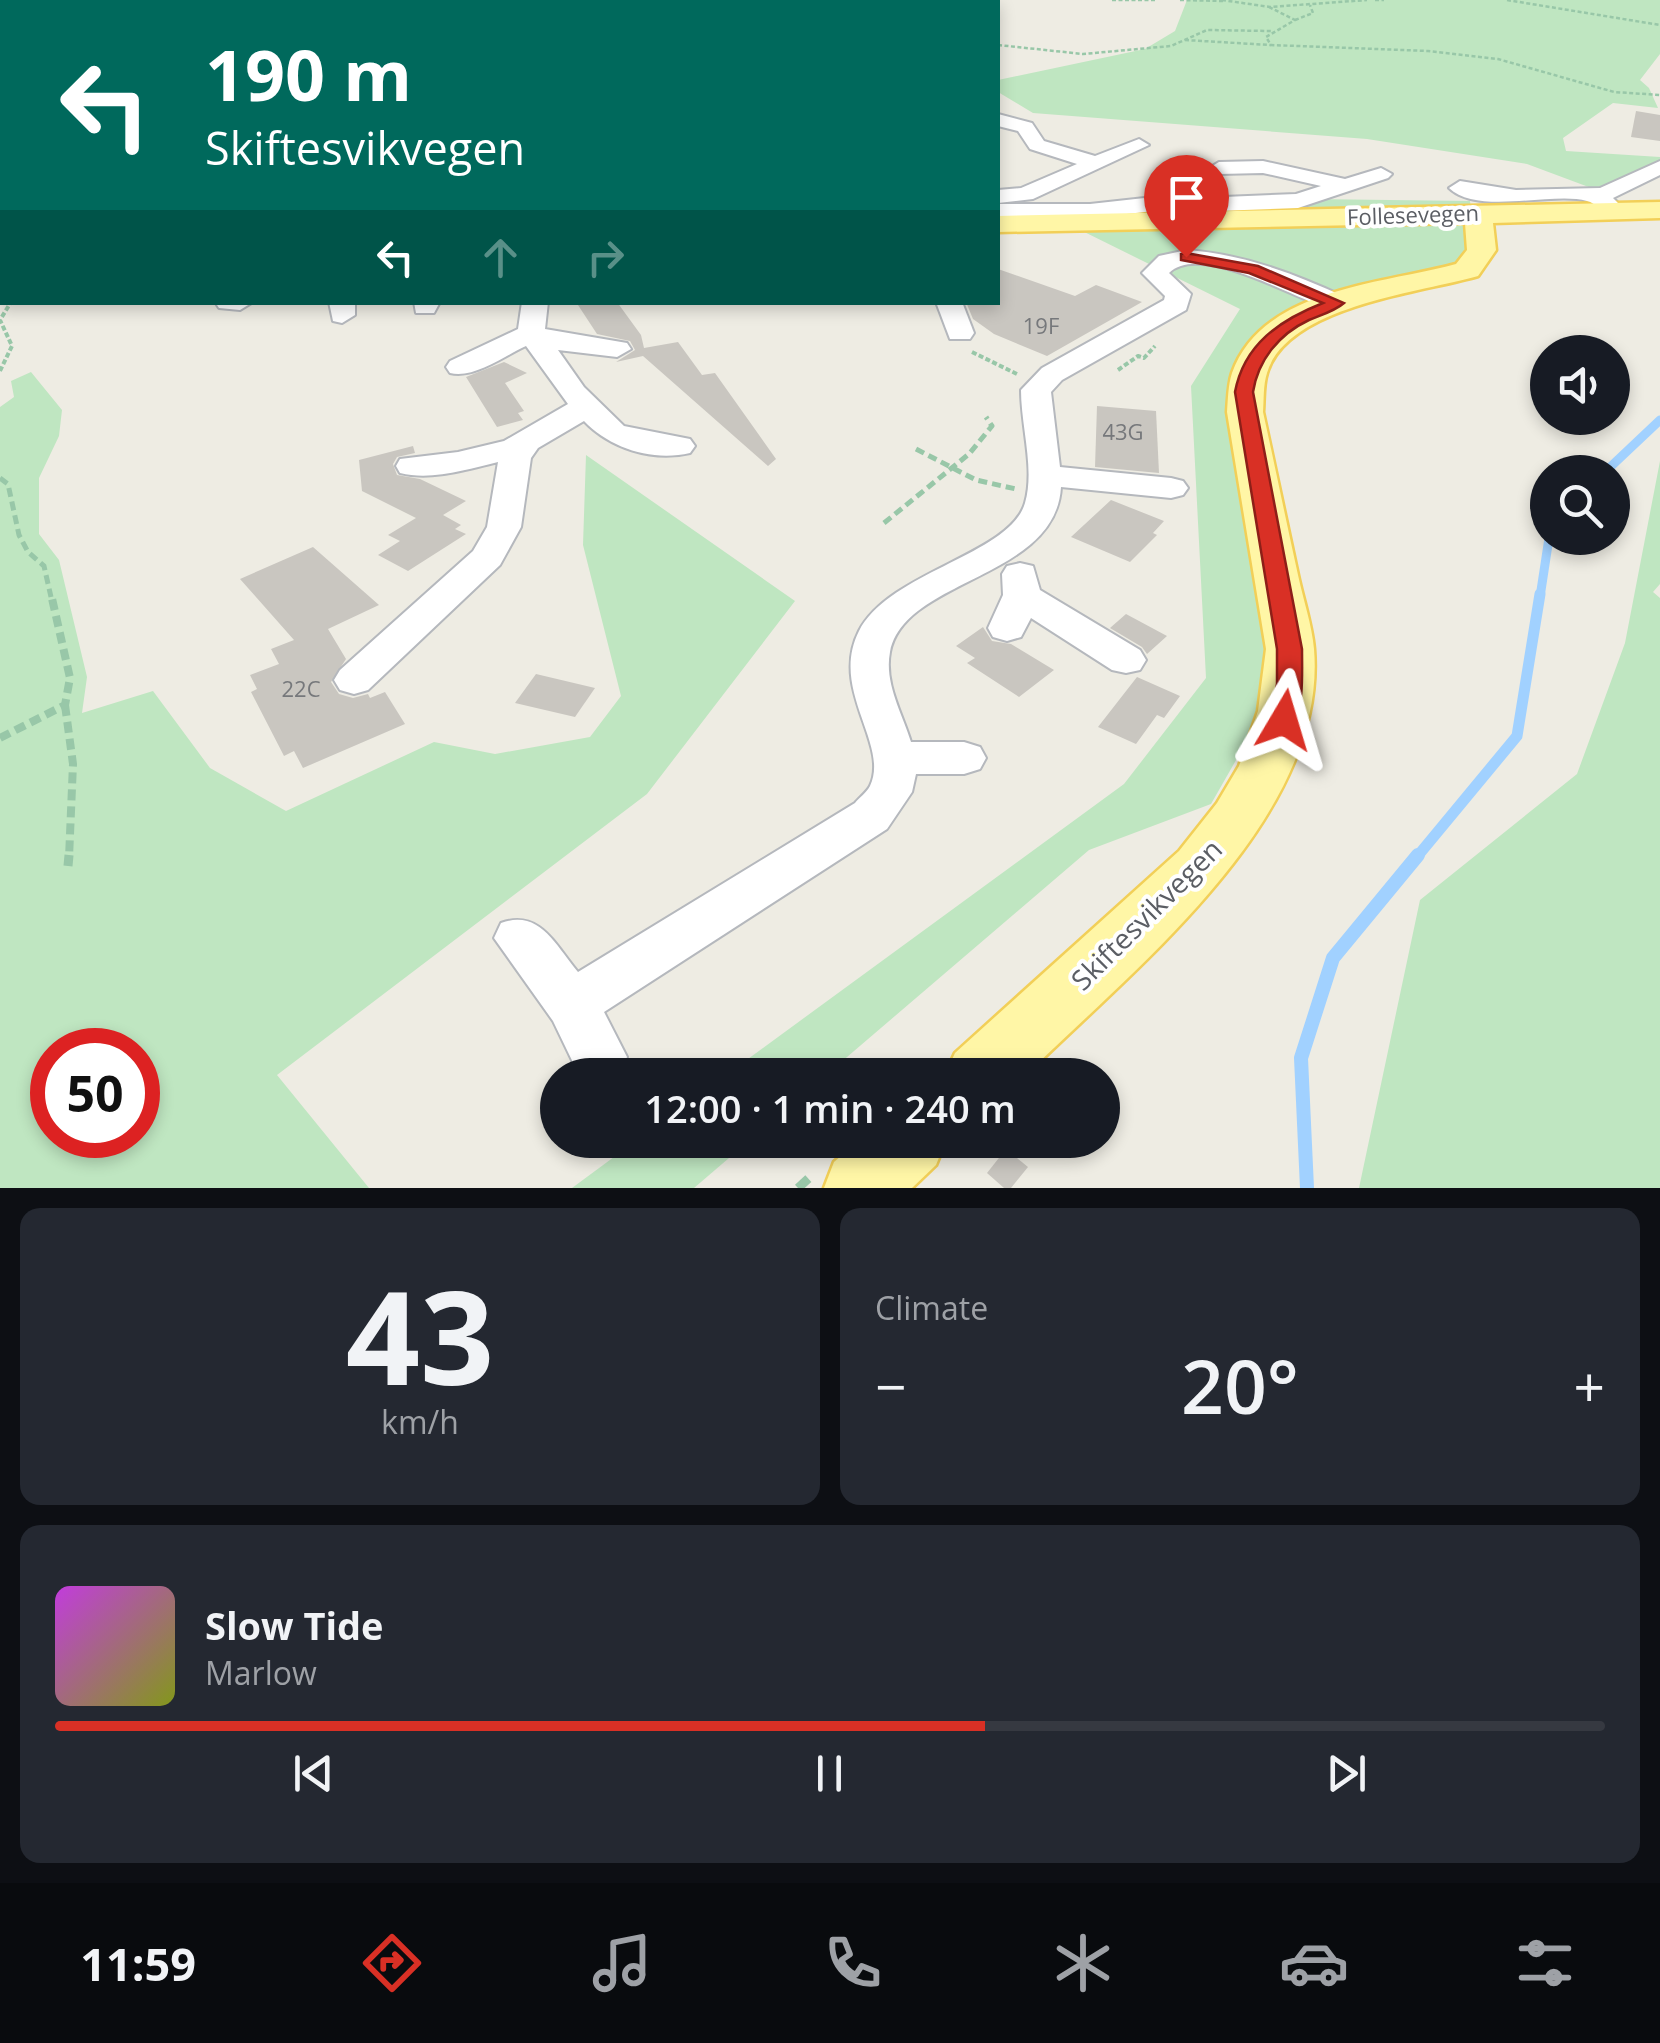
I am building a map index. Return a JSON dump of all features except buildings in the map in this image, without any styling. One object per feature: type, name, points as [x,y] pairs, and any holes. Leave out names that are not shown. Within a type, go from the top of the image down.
[{"type":"main road","name":"Follesevegen","points":[[1000,224],[1205,213],[1471,214],[1608,202],[1660,210]]},
{"type":"main road","name":"Skiftesvikvegen","points":[[998,1058],[1199,867],[1231,830],[1273,756],[1290,684],[1290,649],[1244,392],[1247,374],[1266,343],[1298,319],[1336,303],[1467,270],[1482,254],[1471,214]]},
{"type":"main road","points":[[860,1188],[892,1158]]},
{"type":"street","points":[[1000,120],[1017,122],[1038,145],[1052,152],[1096,163]]},
{"type":"street","points":[[1000,136],[1028,134]]},
{"type":"street","points":[[1007,188],[1096,163],[1139,145]]},
{"type":"street","name":"Follesevegen","points":[[1219,168],[1263,167],[1344,185]]},
{"type":"street","name":"Follesevegen","points":[[1608,202],[1660,167]]},
{"type":"street","name":"Follesevegen","points":[[1000,211],[1090,211],[1161,201],[1205,213],[1298,201],[1381,174]]},
{"type":"street","points":[[1007,188],[1071,190]]},
{"type":"street","points":[[572,1004],[871,816],[893,788],[894,758],[871,694],[870,647],[886,621],[936,583],[1016,539],[1038,516],[1031,482],[1036,390],[1052,374],[1177,304],[1178,294],[1154,273],[1162,262],[1202,258],[1253,269],[1336,303]]},
{"type":"street","points":[[950,305],[964,342]]},
{"type":"street","points":[[532,318],[562,343],[621,336]]},
{"type":"street","points":[[460,367],[532,318]]},
{"type":"street","points":[[532,318],[586,406],[602,424],[628,440],[679,446]]},
{"type":"street","points":[[412,466],[458,462],[512,450],[586,406]]},
{"type":"street","points":[[354,680],[428,607],[487,557],[504,527],[515,458],[527,440]]},
{"type":"street","points":[[1031,482],[1171,488]]},
{"type":"street","points":[[1016,539],[1012,556],[1024,580],[1015,612],[1126,660]]},
{"type":"street","points":[[894,758],[964,758]]},
{"type":"street","points":[[519,938],[572,1004],[599,1057]]},
{"type":"path","points":[[1112,0],[1155,0]]},
{"type":"path","points":[[1180,0],[1223,0],[1236,7],[1367,0]]},
{"type":"path","points":[[1375,0],[1384,0]]},
{"type":"path","points":[[1507,0],[1660,25]]},
{"type":"path","points":[[1270,46],[1265,40],[1274,31],[1313,12],[1309,4]]},
{"type":"path","points":[[1268,7],[1295,20]]},
{"type":"path","points":[[1000,46],[1082,54],[1171,46],[1218,29],[1274,31]]},
{"type":"path","points":[[1184,40],[1498,59],[1614,92],[1660,96]]},
{"type":"path","points":[[0,372],[12,346],[0,320],[8,305]]},
{"type":"path","points":[[964,342],[1019,376]]},
{"type":"path","points":[[884,523],[952,467],[970,457],[992,426],[986,417]]},
{"type":"path","points":[[916,449],[976,480],[1031,482]]},
{"type":"path","points":[[0,478],[8,484],[19,535],[28,552],[44,566],[70,678],[65,705],[72,730],[73,767],[68,866]]},
{"type":"path","points":[[0,738],[65,705]]},
{"type":"green space","points":[[1187,0],[1660,0],[1660,54],[1640,80],[1649,88],[1658,108],[1613,103],[1563,138],[1566,151],[1660,157],[1660,172],[1594,189],[1527,164],[1367,139],[1033,113],[1000,93],[1000,80],[1145,49],[1175,31]]},
{"type":"green space","points":[[1232,198],[1470,201],[1480,267],[1293,320],[1254,388],[1304,641],[1211,804],[1089,850],[846,1058],[749,1058],[1124,784],[1206,678],[1191,386],[1240,309],[1048,214]]},
{"type":"green space","points":[[31,372],[62,410],[59,436],[39,478],[39,534],[59,560],[87,677],[82,713],[153,691],[210,768],[286,811],[434,742],[495,754],[590,737],[621,696],[583,545],[586,455],[795,601],[647,794],[277,1075],[369,1188],[0,1188],[0,407],[14,397],[11,381]]},
{"type":"green space","points":[[1660,461],[1660,584],[1653,592],[1660,598],[1660,1188],[1359,1188],[1420,900],[1577,774],[1625,643]]},
{"type":"green space","points":[[613,1158],[729,1158],[694,1188],[572,1188]]},
{"type":"waterway","points":[[1623,455],[1660,420]]},
{"type":"waterway","points":[[1540,597],[1546,555]]},
{"type":"waterway","points":[[1416,858],[1517,736],[1540,594]]},
{"type":"waterway","points":[[1307,1188],[1301,1058],[1333,958],[1418,855]]},
{"type":"route","points":[[1186,257],[1276,276],[1336,303],[1298,319],[1266,343],[1254,358],[1244,392],[1290,649],[1284,720]]}]
